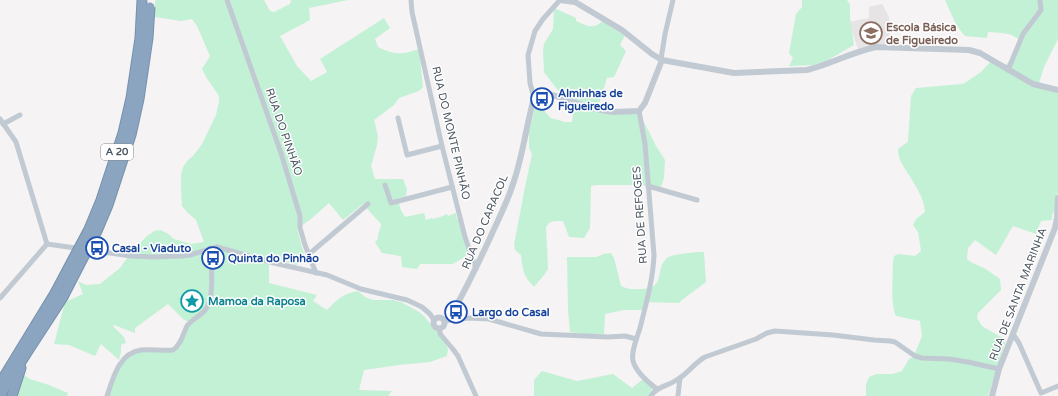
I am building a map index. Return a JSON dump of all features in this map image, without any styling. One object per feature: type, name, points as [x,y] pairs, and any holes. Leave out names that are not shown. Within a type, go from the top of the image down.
[{"type":"highway","name":"A 20","points":[[0,383],[59,295],[101,200],[122,133],[131,98],[142,0]]},
{"type":"highway","name":"A 20","points":[[0,396],[13,373],[26,356],[97,230],[108,205],[131,135],[139,99],[148,38],[150,0]]},
{"type":"highway","points":[[12,396],[26,356]]},
{"type":"street","name":"RUA DO PINHÃO","points":[[227,0],[281,153],[300,216],[300,228],[308,255],[316,272]]},
{"type":"street","name":"RUA DO MONTE PINHÃO","points":[[411,0],[412,12],[442,146],[465,237],[476,269]]},
{"type":"street","points":[[673,0],[661,59],[645,103],[639,111],[613,112],[601,110],[547,94],[540,94],[534,98],[530,83],[528,55],[535,31],[543,19],[560,0],[575,2],[622,30],[652,54],[661,59],[734,73],[807,70],[866,49],[876,47],[969,50],[980,53],[1034,84],[1058,90]]},
{"type":"street","points":[[1008,70],[1023,34],[1041,10],[1040,0]]},
{"type":"street","name":"RUA DO CARACOL","points":[[446,321],[462,297],[503,210],[513,184],[521,156],[534,98]]},
{"type":"street","name":"RUA DE REFOGES","points":[[639,111],[645,144],[654,255],[653,271],[634,346],[633,361],[640,374],[657,389]]},
{"type":"street","points":[[20,115],[2,122],[16,142],[47,244]]},
{"type":"street","points":[[398,118],[407,155],[442,146]]},
{"type":"street","points":[[385,185],[391,203],[452,187]]},
{"type":"street","points":[[648,186],[697,200]]},
{"type":"street","name":"RUA DE SANTA MARINHA","points":[[992,396],[999,369],[1055,228],[1058,198]]},
{"type":"street","points":[[308,255],[368,204]]},
{"type":"street","points":[[47,244],[131,256],[154,257],[186,256],[217,246],[274,263],[327,275],[361,289],[407,300],[422,307],[430,314],[434,320],[434,325],[438,328],[441,335],[458,356],[476,396]]},
{"type":"street","points":[[0,298],[47,244]]},
{"type":"street","points":[[107,396],[119,365],[127,356],[140,350],[173,350],[180,343],[188,325],[206,309],[210,301],[212,291],[210,248]]},
{"type":"street","points":[[434,320],[441,317],[446,321],[470,318],[489,319],[540,334],[608,337],[625,336],[636,339]]},
{"type":"street","points":[[438,328],[443,327],[446,321]]},
{"type":"street","points":[[652,396],[657,389],[667,386],[680,378],[705,357],[775,331],[833,335],[896,342],[915,356],[922,358],[949,359],[999,369]]},
{"type":"street","points":[[1013,334],[1019,343],[1041,393],[1058,386]]},
{"type":"street","points":[[678,396],[680,378]]},
{"type":"shaded area","name":"Escola Básica de Figueiredo","points":[[882,4],[889,17],[890,44],[869,45],[858,49],[849,22],[869,18],[869,7]]},
{"type":"green space","points":[[155,0],[264,0],[270,11],[274,12],[290,4],[291,0],[348,0],[309,8],[310,20],[280,36],[297,66],[311,81],[327,72],[320,59],[384,18],[390,28],[375,39],[378,47],[394,53],[403,53],[419,49],[423,87],[419,91],[399,98],[394,105],[374,120],[378,136],[371,166],[375,179],[403,179],[407,189],[406,196],[399,198],[399,203],[405,217],[424,213],[426,220],[456,213],[457,219],[460,219],[470,254],[453,264],[420,264],[417,269],[402,267],[400,256],[382,253],[375,242],[378,239],[381,224],[363,204],[343,220],[329,203],[297,229],[304,254],[304,258],[301,262],[296,265],[269,257],[269,283],[317,295],[313,301],[327,310],[341,298],[358,291],[365,297],[373,300],[393,300],[403,303],[424,316],[446,344],[448,349],[447,356],[430,362],[364,370],[359,390],[392,391],[388,396],[107,396],[118,364],[143,349],[167,351],[181,347],[181,343],[190,322],[184,320],[168,304],[135,328],[135,333],[114,325],[113,326],[124,337],[126,343],[122,344],[121,346],[119,360],[101,344],[95,356],[69,345],[54,344],[65,302],[83,294],[78,281],[86,285],[100,284],[120,268],[133,250],[154,231],[160,230],[167,233],[174,239],[191,244],[204,242],[196,220],[182,206],[181,175],[183,167],[202,144],[216,115],[219,96],[202,69],[210,56],[197,26],[192,19],[181,21],[155,17]]},
{"type":"green space","points":[[802,0],[847,0],[850,5],[850,18],[854,45],[828,60],[814,65],[789,66],[793,58],[789,53],[796,14],[802,7]]},
{"type":"green space","points":[[945,0],[1058,0],[1058,39],[1044,67],[1039,83],[1058,91],[1058,191],[1055,210],[1052,215],[1052,220],[1041,221],[1036,234],[1013,226],[996,255],[975,240],[968,248],[967,259],[1000,279],[1001,290],[978,313],[977,318],[982,326],[1006,340],[988,396],[866,396],[866,384],[869,377],[877,374],[892,374],[902,371],[909,359],[914,356],[922,336],[920,321],[896,316],[892,297],[894,256],[899,254],[915,256],[921,251],[918,232],[913,225],[916,219],[925,212],[919,191],[900,160],[898,152],[899,148],[908,142],[911,96],[916,88],[965,83],[981,72],[992,60],[1006,65],[1019,42],[1016,37],[1009,34],[1000,33],[988,32],[987,38],[965,36],[955,22]]},
{"type":"green space","points":[[554,8],[576,18],[576,21],[587,26],[596,26],[603,21],[625,35],[620,45],[626,51],[614,77],[607,78],[597,110],[639,112],[656,146],[665,160],[664,178],[661,187],[638,185],[591,186],[590,228],[584,238],[569,237],[563,221],[554,221],[549,223],[546,227],[548,269],[534,287],[526,276],[523,269],[521,255],[515,250],[514,245],[532,154],[529,148],[529,132],[535,108],[543,110],[551,118],[565,122],[572,122],[575,99],[560,93],[544,72],[544,44],[553,29]]},
{"type":"green space","points":[[704,252],[706,282],[679,303],[647,302],[644,310],[624,310],[605,314],[604,334],[570,332],[567,257],[596,257],[611,253],[614,258],[621,286],[629,289],[642,289],[650,288],[655,285],[663,262],[667,258]]},
{"type":"green space","points":[[542,371],[577,381],[613,374],[632,388],[643,379],[653,387],[650,396],[534,396],[534,380]]},
{"type":"green space","points":[[22,374],[30,379],[68,393],[67,396],[15,396]]},
{"type":"place","name":"Escola Básica de Figueiredo","points":[[871,33]]},
{"type":"place","name":"Alminhas de Figueiredo","points":[[542,99]]},
{"type":"place","name":"Casal - Viaduto","points":[[97,248]]},
{"type":"place","name":"Quinta do Pinhão","points":[[213,258]]},
{"type":"place","name":"Mamoa da Raposa","points":[[192,301]]},
{"type":"place","name":"Largo do Casal","points":[[456,312]]}]
